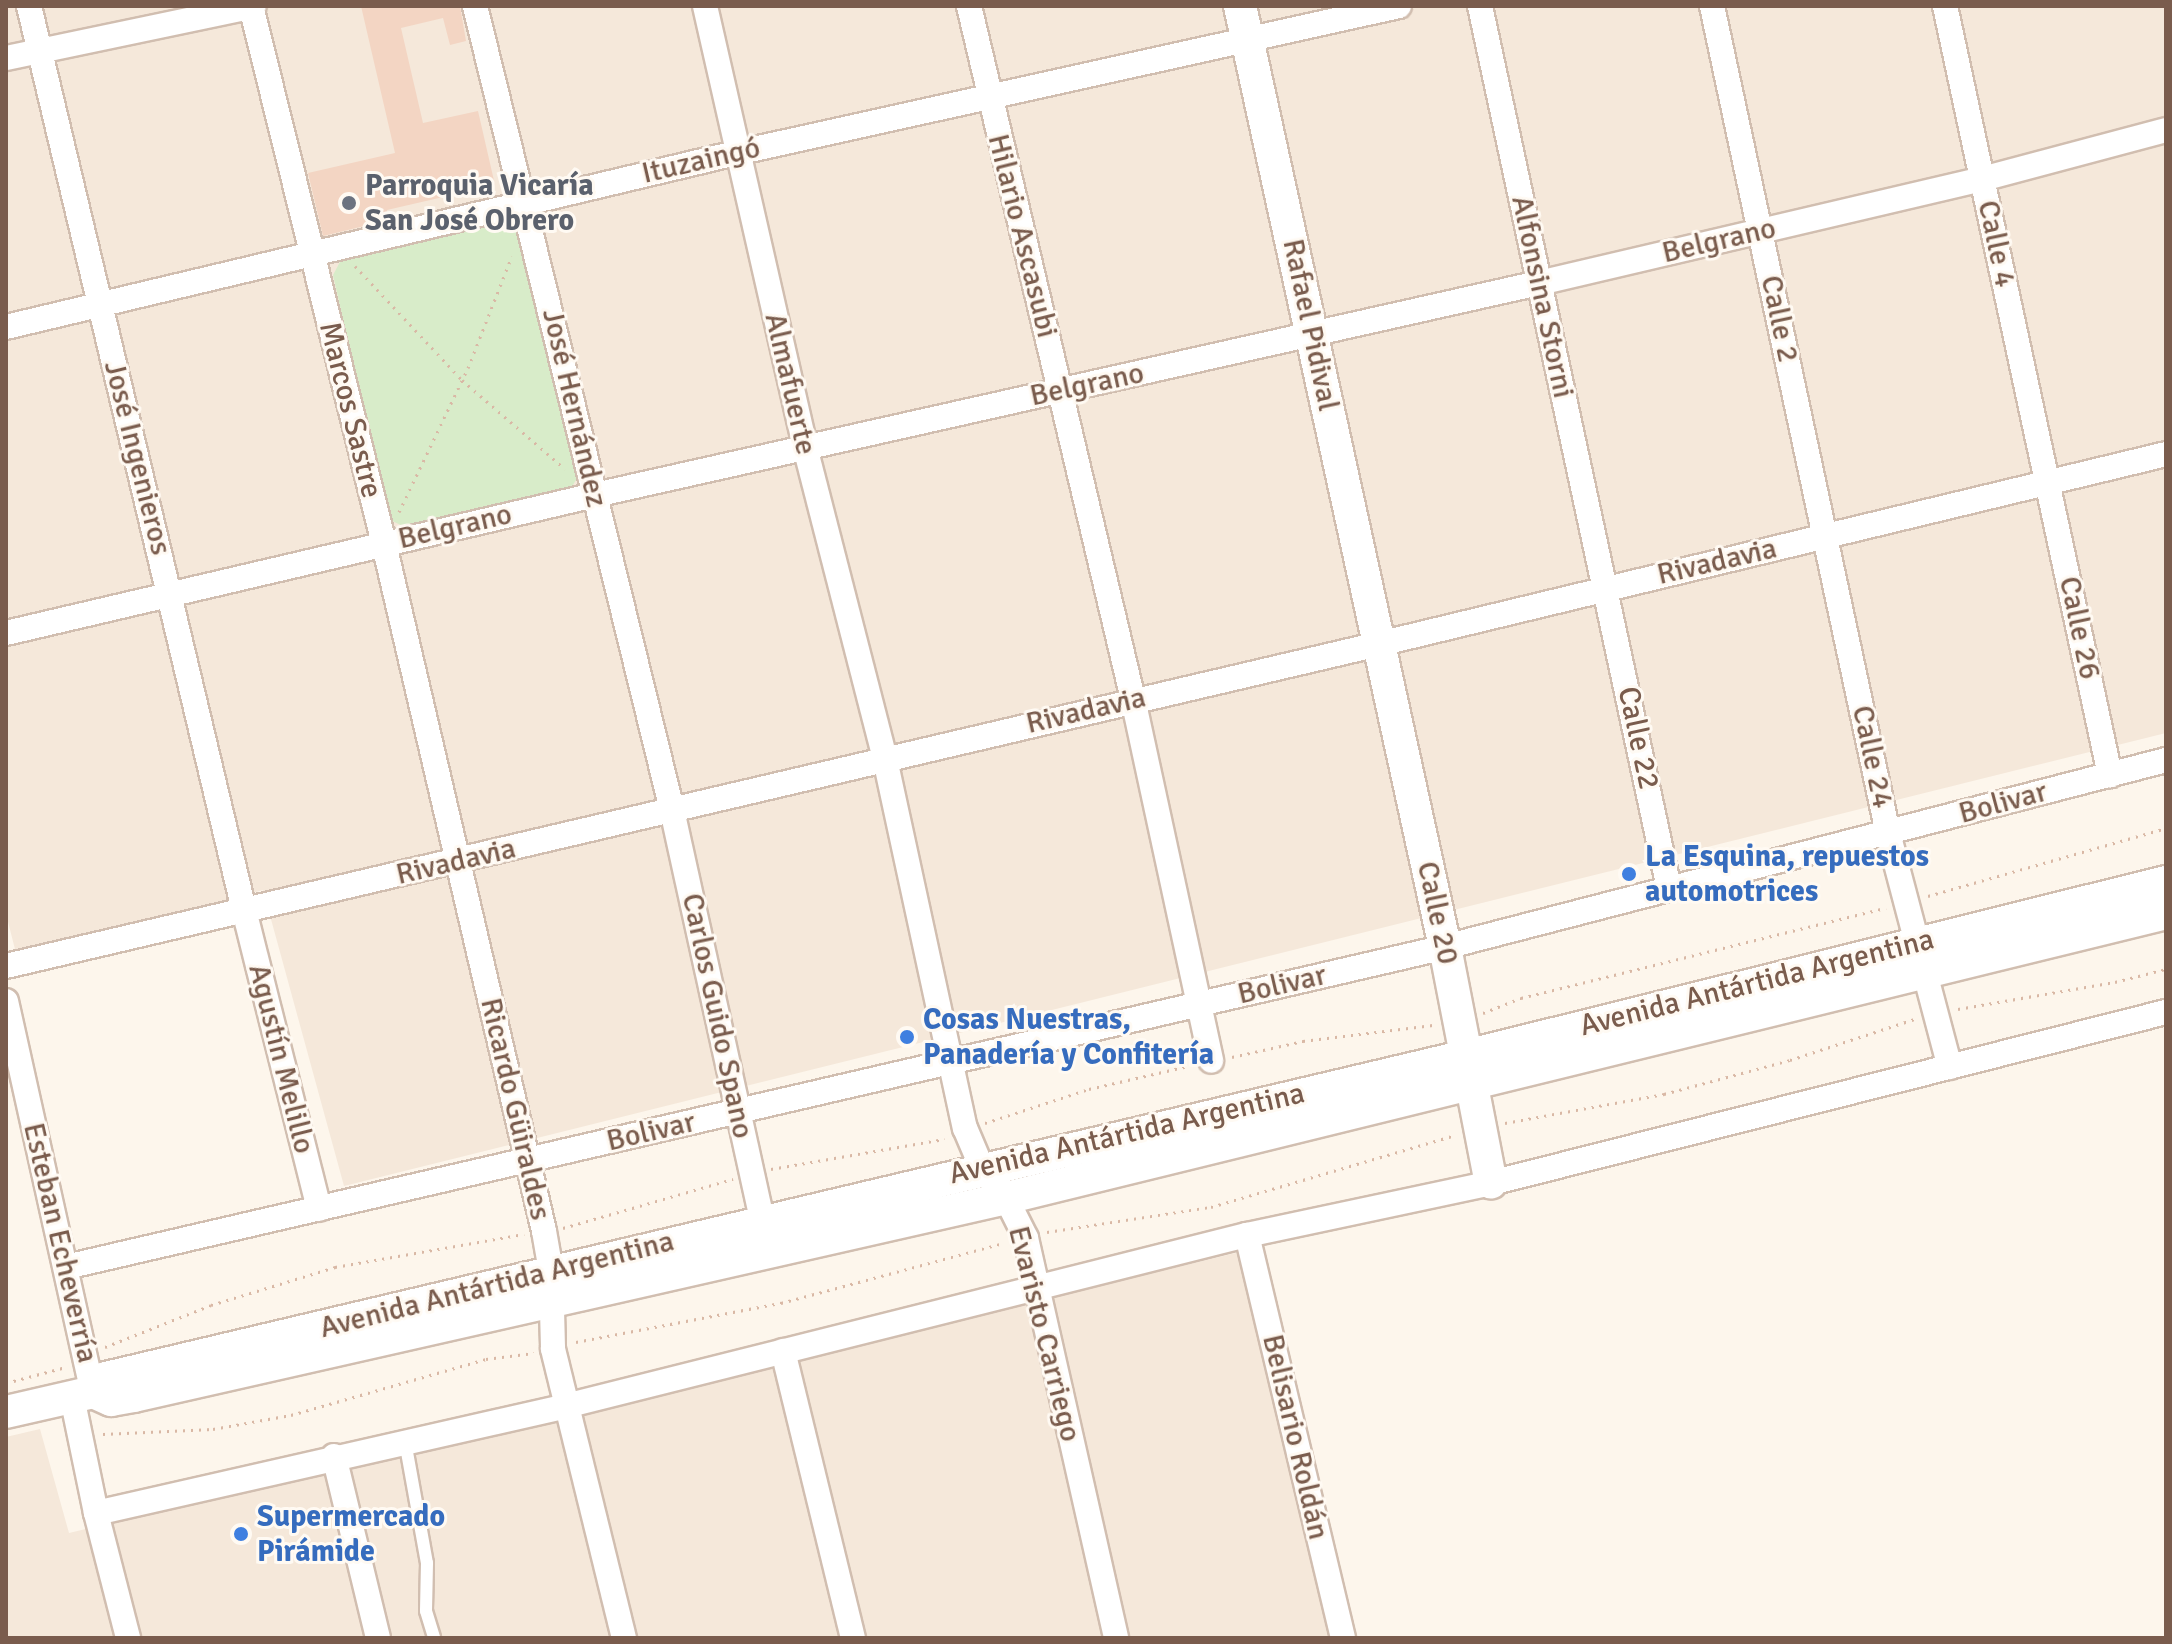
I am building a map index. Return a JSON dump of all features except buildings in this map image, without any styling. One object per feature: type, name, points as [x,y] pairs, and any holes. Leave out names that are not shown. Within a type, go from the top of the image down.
[{"type":"main road","name":"Rafael Pidival","points":[[1240,6],[1379,644]]},
{"type":"main road","name":"Calle 20","points":[[1379,644],[1445,947],[1491,1183]]},
{"type":"main road","name":"Avenida Antártida Argentina","points":[[551,1286],[1006,1198],[1916,943],[2166,882]]},
{"type":"main road","name":"Avenida Antártida Argentina","points":[[6,1412],[83,1394],[111,1400],[134,1396],[551,1286],[762,1221],[982,1168],[1925,975],[2166,913]]},
{"type":"street","name":"José Ingenieros","points":[[29,6],[244,910]]},
{"type":"street","points":[[6,58],[252,6]]},
{"type":"street","name":"Marcos Sastre","points":[[252,6],[384,544],[458,862]]},
{"type":"street","name":"José Hernández","points":[[475,6],[672,810]]},
{"type":"street","name":"Almafuerte","points":[[705,6],[805,447],[885,759]]},
{"type":"street","name":"Hilario Ascasubi","points":[[969,6],[1133,699]]},
{"type":"street","name":"Ituzaingó","points":[[6,327],[339,248],[526,209],[736,153],[1248,42],[1399,6]]},
{"type":"street","name":"Alfonsina Storni","points":[[1480,6],[1606,587]]},
{"type":"street","name":"Calle 2","points":[[1712,6],[1827,537]]},
{"type":"street","name":"Calle 4","points":[[1945,6],[2048,482]]},
{"type":"street","name":"Belgrano","points":[[6,633],[595,495],[1312,336],[1760,232],[1982,179],[2166,130]]},
{"type":"street","name":"Rivadavia","points":[[6,966],[458,862],[1133,699],[1379,644],[2166,454]]},
{"type":"street","name":"Calle 26","points":[[2048,482],[2110,775]]},
{"type":"street","name":"Calle 24","points":[[1827,537],[1888,833],[1950,1067]]},
{"type":"street","name":"Calle 22","points":[[1606,587],[1669,888]]},
{"type":"street","points":[[1133,699],[1211,1061]]},
{"type":"street","name":"Evaristo Carriego","points":[[885,759],[965,1128],[982,1168],[1006,1198],[1026,1238],[1116,1638]]},
{"type":"street","name":"Bolivar","points":[[66,1267],[1445,947],[2166,760]]},
{"type":"street","name":"Carlos Guido Spano","points":[[672,810],[762,1221]]},
{"type":"street","name":"Ricardo Güiraldes","points":[[458,862],[551,1286],[553,1349],[624,1638]]},
{"type":"street","name":"Agustín Melillo","points":[[244,910],[319,1209]]},
{"type":"street","name":"Esteban Echeverría","points":[[6,1001],[85,1356],[80,1434],[96,1513],[128,1638]]},
{"type":"street","points":[[96,1513],[334,1456],[566,1406],[1247,1235],[1491,1183],[2166,1012]]},
{"type":"street","name":"Belisario Roldán","points":[[1247,1235],[1343,1638]]},
{"type":"street","points":[[783,1351],[853,1638]]},
{"type":"street","points":[[334,1456],[378,1638]]},
{"type":"lane","points":[[405,1441],[427,1563],[426,1611],[434,1638]]},
{"type":"path","points":[[384,544],[462,380],[526,209]]},
{"type":"path","points":[[339,248],[462,380],[595,495]]},
{"type":"path","points":[[563,1228],[804,1161],[919,1146],[965,1128],[1089,1089],[1303,1041],[1459,1022],[1521,998],[1905,904],[2166,828]]},
{"type":"path","points":[[568,1345],[590,1337],[617,1337],[781,1303],[1059,1229],[1211,1207],[1480,1127],[1664,1094],[1790,1060],[1935,1014],[2115,982],[2166,969]]},
{"type":"path","points":[[6,1383],[59,1370],[85,1356],[274,1284],[400,1253],[529,1233]]},
{"type":"path","points":[[80,1434],[213,1429],[291,1415],[486,1359],[544,1351]]},
{"type":"shaded area","points":[[6,6],[2166,6],[2166,733],[344,1186],[263,890],[18,961],[6,914]]},
{"type":"shaded area","points":[[1240,1252],[1332,1638],[6,1638],[6,1437],[40,1429],[69,1533]]},
{"type":"green space","points":[[504,220],[520,228],[579,475],[570,490],[407,528],[388,519],[333,275],[341,260]]},
{"type":"place","name":"Parroquia Vicaría San José Obrero","points":[[349,203]]},
{"type":"place","name":"La Esquina, repuestos automotrices","points":[[1629,874]]},
{"type":"place","name":"Cosas Nuestras, Panadería y Confitería","points":[[907,1037]]},
{"type":"place","name":"Supermercado Pirámide","points":[[241,1534]]}]
